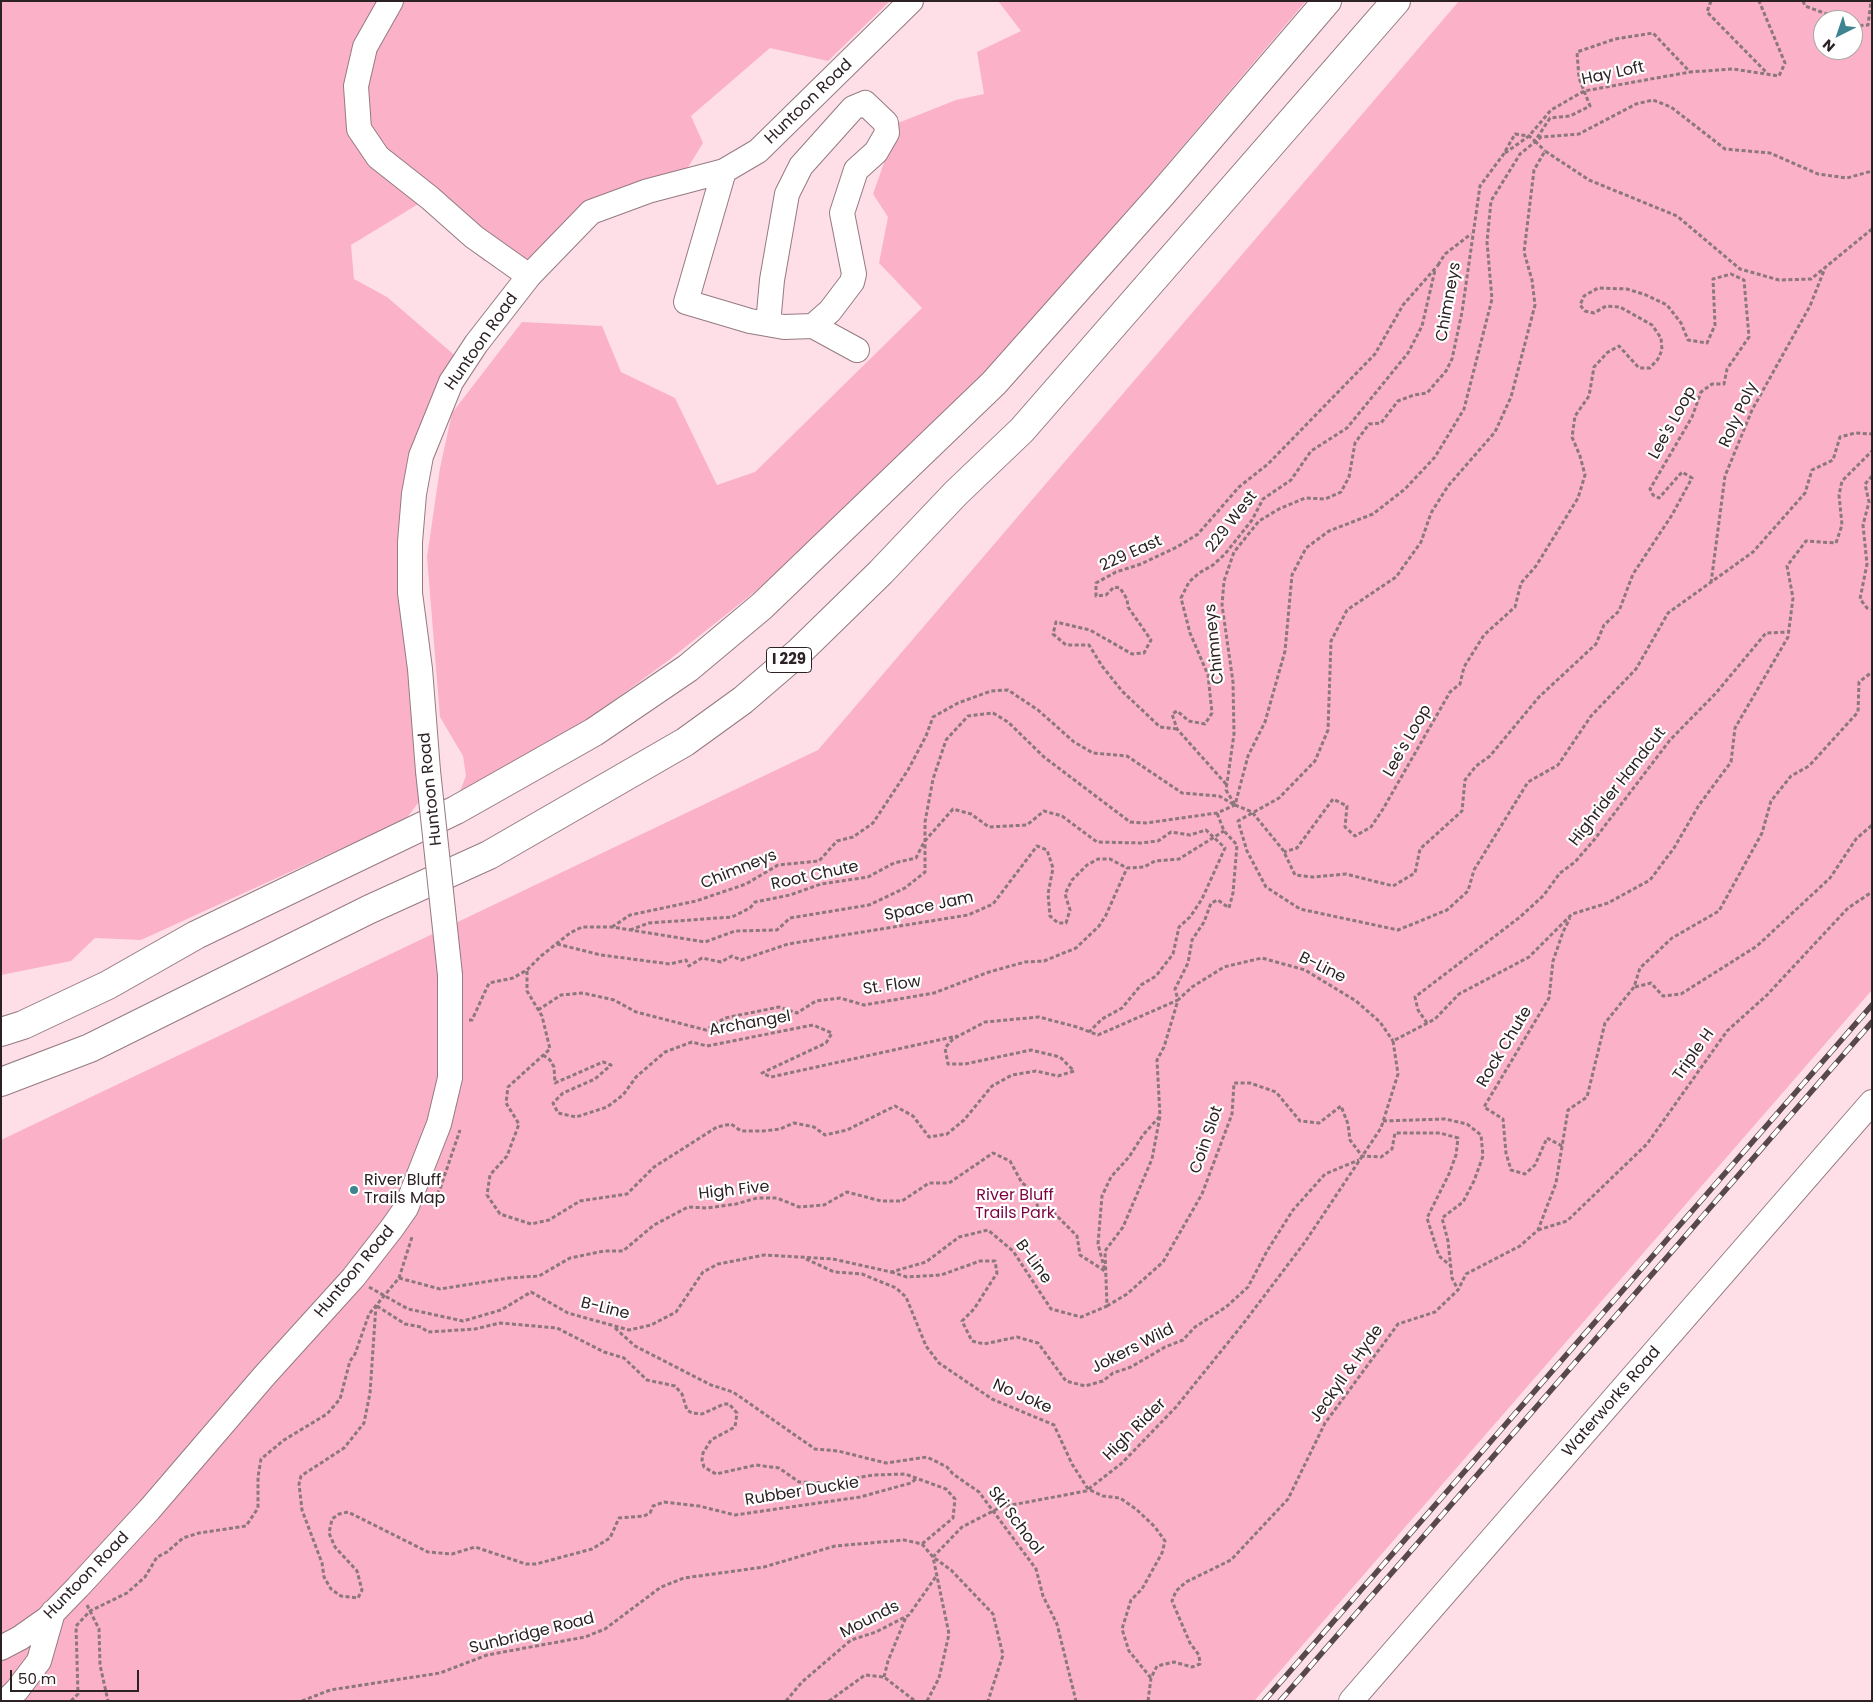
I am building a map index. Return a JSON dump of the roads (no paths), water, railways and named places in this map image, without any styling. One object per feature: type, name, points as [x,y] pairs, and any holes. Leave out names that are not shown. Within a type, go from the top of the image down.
[{"type":"highway","points":[[1,1032],[23,1025],[108,985],[196,935],[456,810],[594,732],[688,668],[762,606],[994,383],[1161,196],[1327,1]]},
{"type":"highway","name":"I 229","points":[[1,1082],[90,1048],[370,909],[489,855],[685,742],[742,700],[834,618],[881,572],[956,493],[1022,430],[1396,1]]},
{"type":"street","points":[[392,1],[365,47],[356,86],[359,129],[378,156],[474,237],[529,276]]},
{"type":"street","name":"Huntoon Road","points":[[1,1648],[20,1638],[54,1612],[149,1510],[265,1375],[353,1278],[406,1208],[439,1124],[450,1078],[450,975],[428,771],[420,669],[410,593],[412,513],[421,456],[451,382],[476,344],[529,276],[591,212],[648,191],[724,171],[758,151],[911,1]]},
{"type":"street","points":[[768,324],[772,280],[787,194],[801,166],[853,108],[865,103],[886,123],[887,133],[876,152],[856,170],[842,213],[854,274],[852,282],[830,311],[813,326]]},
{"type":"street","points":[[724,171],[686,302],[768,324],[784,327],[813,326],[856,350]]},
{"type":"street","name":"Waterworks Road","points":[[1351,1701],[1872,1102]]},
{"type":"street","points":[[6,1701],[39,1661],[54,1612]]},
{"type":"railway","points":[[1264,1701],[1872,1005]]},
{"type":"railway","points":[[1280,1701],[1872,1022]]},
{"type":"place","name":"River Bluff Trails Map","points":[[354,1190]]},
{"type":"park label","name":"River Bluff Trails Park","points":[[1015,1205]]}]
